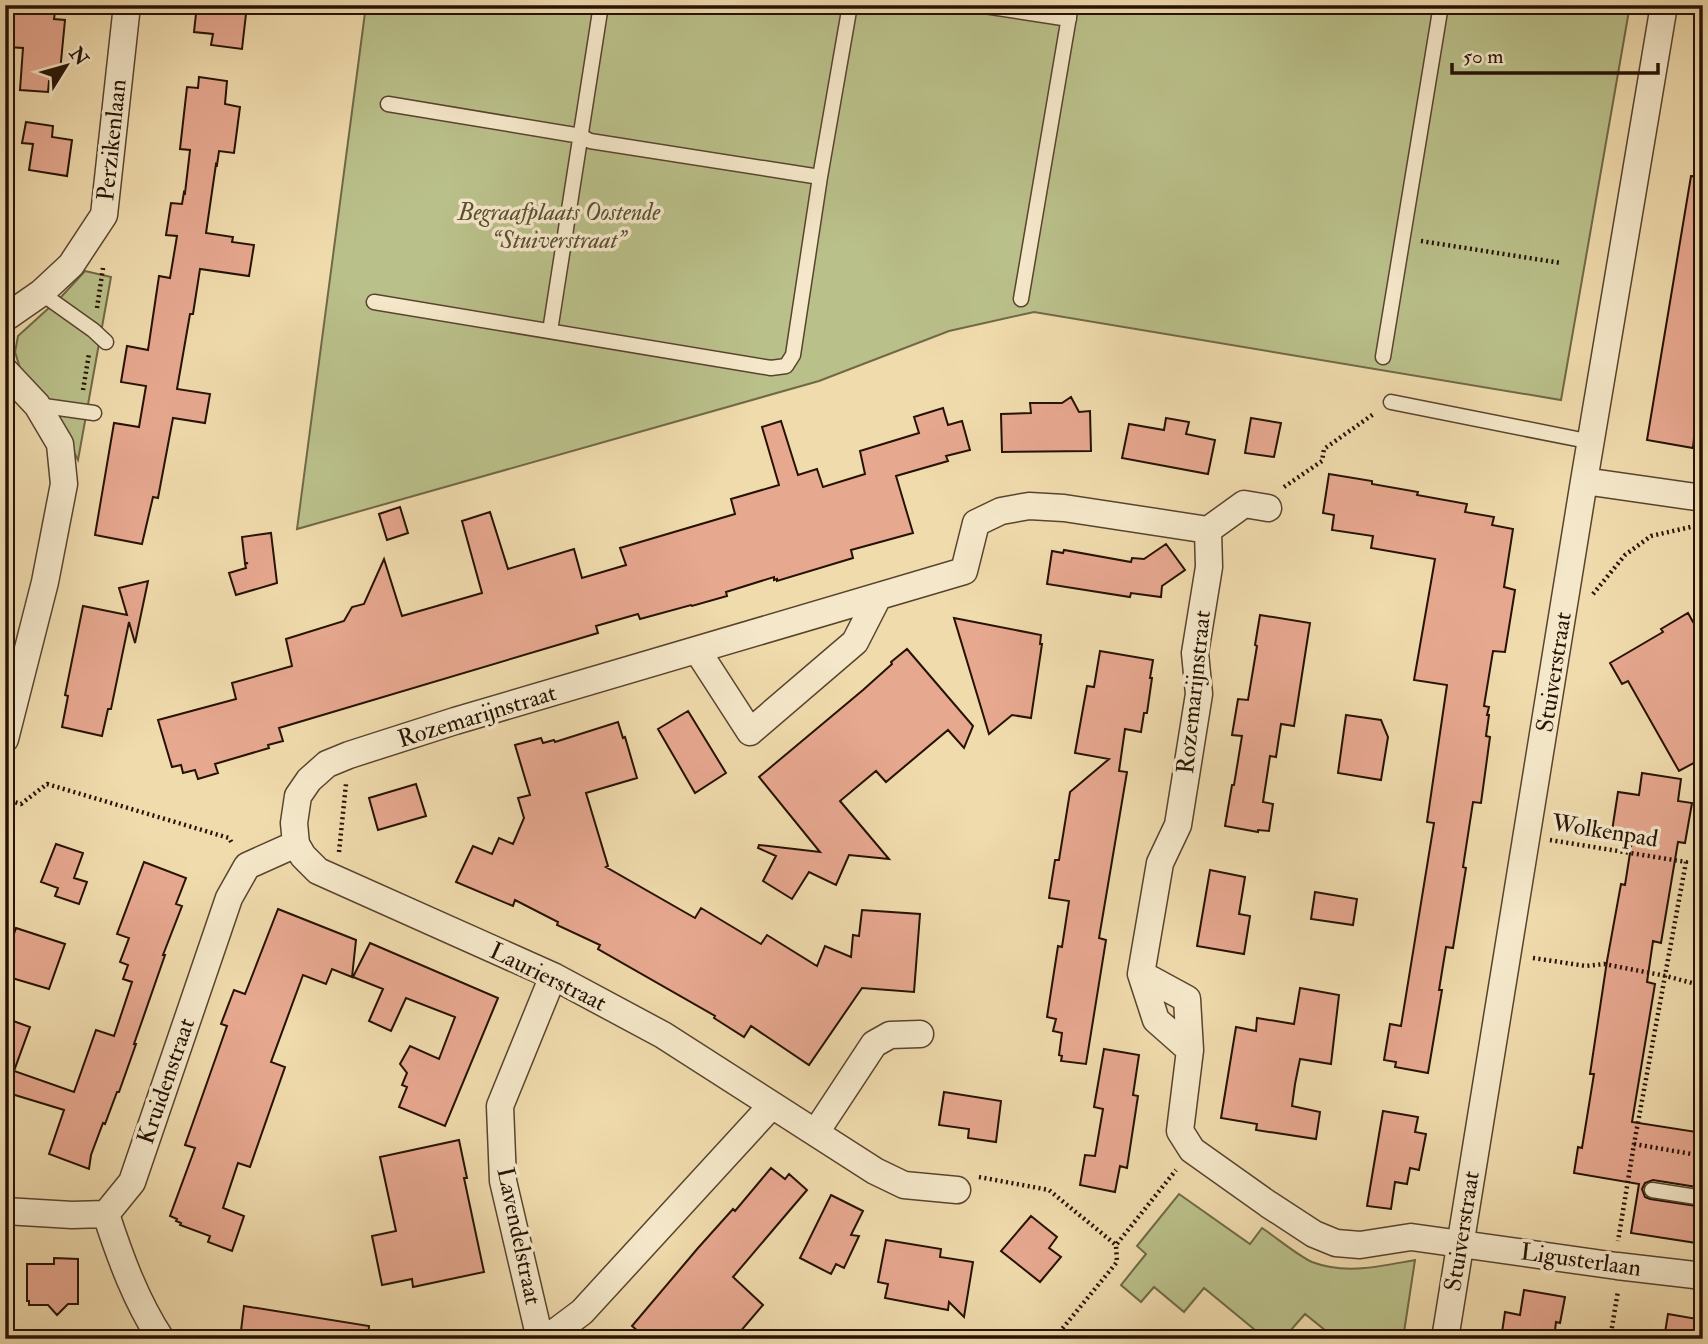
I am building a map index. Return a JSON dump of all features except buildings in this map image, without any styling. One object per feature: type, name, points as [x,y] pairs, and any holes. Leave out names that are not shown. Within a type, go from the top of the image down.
[{"type":"street","name":"Perzikenlaan","points":[[5,318],[41,293],[71,265],[104,215],[127,5]]},
{"type":"street","name":"Stuiverstraat","points":[[1445,1339],[1664,5]]},
{"type":"street","points":[[5,371],[37,405],[60,444],[64,484],[45,582],[5,739]]},
{"type":"street","points":[[1584,481],[1703,498]]},
{"type":"street","points":[[1208,530],[1244,504],[1263,507]]},
{"type":"street","name":"Rozemarijnstraat","points":[[295,833],[298,796],[309,780],[327,764],[455,721],[964,571],[976,523],[1001,511],[1029,506],[1064,508],[1208,530],[1209,567],[1195,653],[1199,694],[1178,825],[1160,863],[1141,974],[1156,1020],[1190,1050]]},
{"type":"street","points":[[696,650],[750,732],[855,642],[878,597]]},
{"type":"street","points":[[247,866],[295,833]]},
{"type":"street","name":"Laurierstraat","points":[[295,833],[303,856],[318,871],[553,976],[663,1035],[875,1171],[904,1185],[957,1190]]},
{"type":"street","name":"Kruidenstraat","points":[[106,1214],[132,1182],[229,898],[247,866]]},
{"type":"street","points":[[1141,974],[1187,999],[1190,1050],[1180,1131],[1192,1150],[1314,1234],[1336,1243],[1360,1245],[1411,1237],[1460,1244]]},
{"type":"street","name":"Lavendelstraat","points":[[553,976],[500,1106],[503,1181],[543,1339],[582,1312],[772,1105]]},
{"type":"street","points":[[816,1132],[874,1044],[890,1035],[920,1034]]},
{"type":"street","points":[[5,1211],[106,1214],[121,1258],[161,1339]]},
{"type":"street","name":"Ligusterlaan","points":[[1460,1244],[1703,1276]]},
{"type":"lane","points":[[550,331],[601,5]]},
{"type":"lane","points":[[374,302],[772,368],[786,366],[793,355],[850,5]]},
{"type":"lane","points":[[978,5],[1070,12],[1021,299]]},
{"type":"lane","points":[[1383,357],[1441,5]]},
{"type":"lane","points":[[388,104],[581,136],[590,141],[820,177]]},
{"type":"lane","points":[[41,293],[106,342]]},
{"type":"lane","points":[[1391,402],[1592,442]]},
{"type":"lane","points":[[37,405],[94,413]]},
{"type":"lane","points":[[1652,1190],[1703,1198]]},
{"type":"path","points":[[1403,238],[1561,263]]},
{"type":"path","points":[[1263,507],[1322,461],[1324,449],[1391,402]]},
{"type":"path","points":[[1562,623],[1596,590],[1625,555],[1651,536],[1703,524]]},
{"type":"path","points":[[336,879],[349,755]]},
{"type":"path","points":[[5,799],[21,804],[47,784],[229,838],[247,866]]},
{"type":"path","name":"Wolkenpad","points":[[1527,836],[1686,862],[1618,1243],[1619,1285],[1610,1339]]},
{"type":"path","points":[[1507,955],[1586,966],[1604,964],[1703,986]]},
{"type":"path","points":[[1634,1144],[1703,1156]]},
{"type":"path","points":[[1060,1339],[1062,1329],[1116,1262],[1116,1245],[1192,1150]]},
{"type":"path","points":[[957,1190],[971,1176],[1049,1189],[1116,1245]]},
{"type":"green space","name":"Begraafplaats Oostende “Stuiverstraat”","points":[[366,5],[1630,5],[1561,400],[1034,312],[949,331],[819,381],[297,529]]},
{"type":"green space","points":[[85,271],[111,277],[78,460],[55,416],[20,368],[15,352],[18,336]]},
{"type":"green space","points":[[1179,1194],[1250,1244],[1262,1228],[1306,1259],[1325,1266],[1351,1269],[1415,1260],[1403,1339],[1336,1339],[1305,1314],[1283,1339],[1266,1339],[1204,1288],[1184,1312],[1154,1287],[1141,1302],[1121,1285],[1146,1254],[1137,1246]]}]
